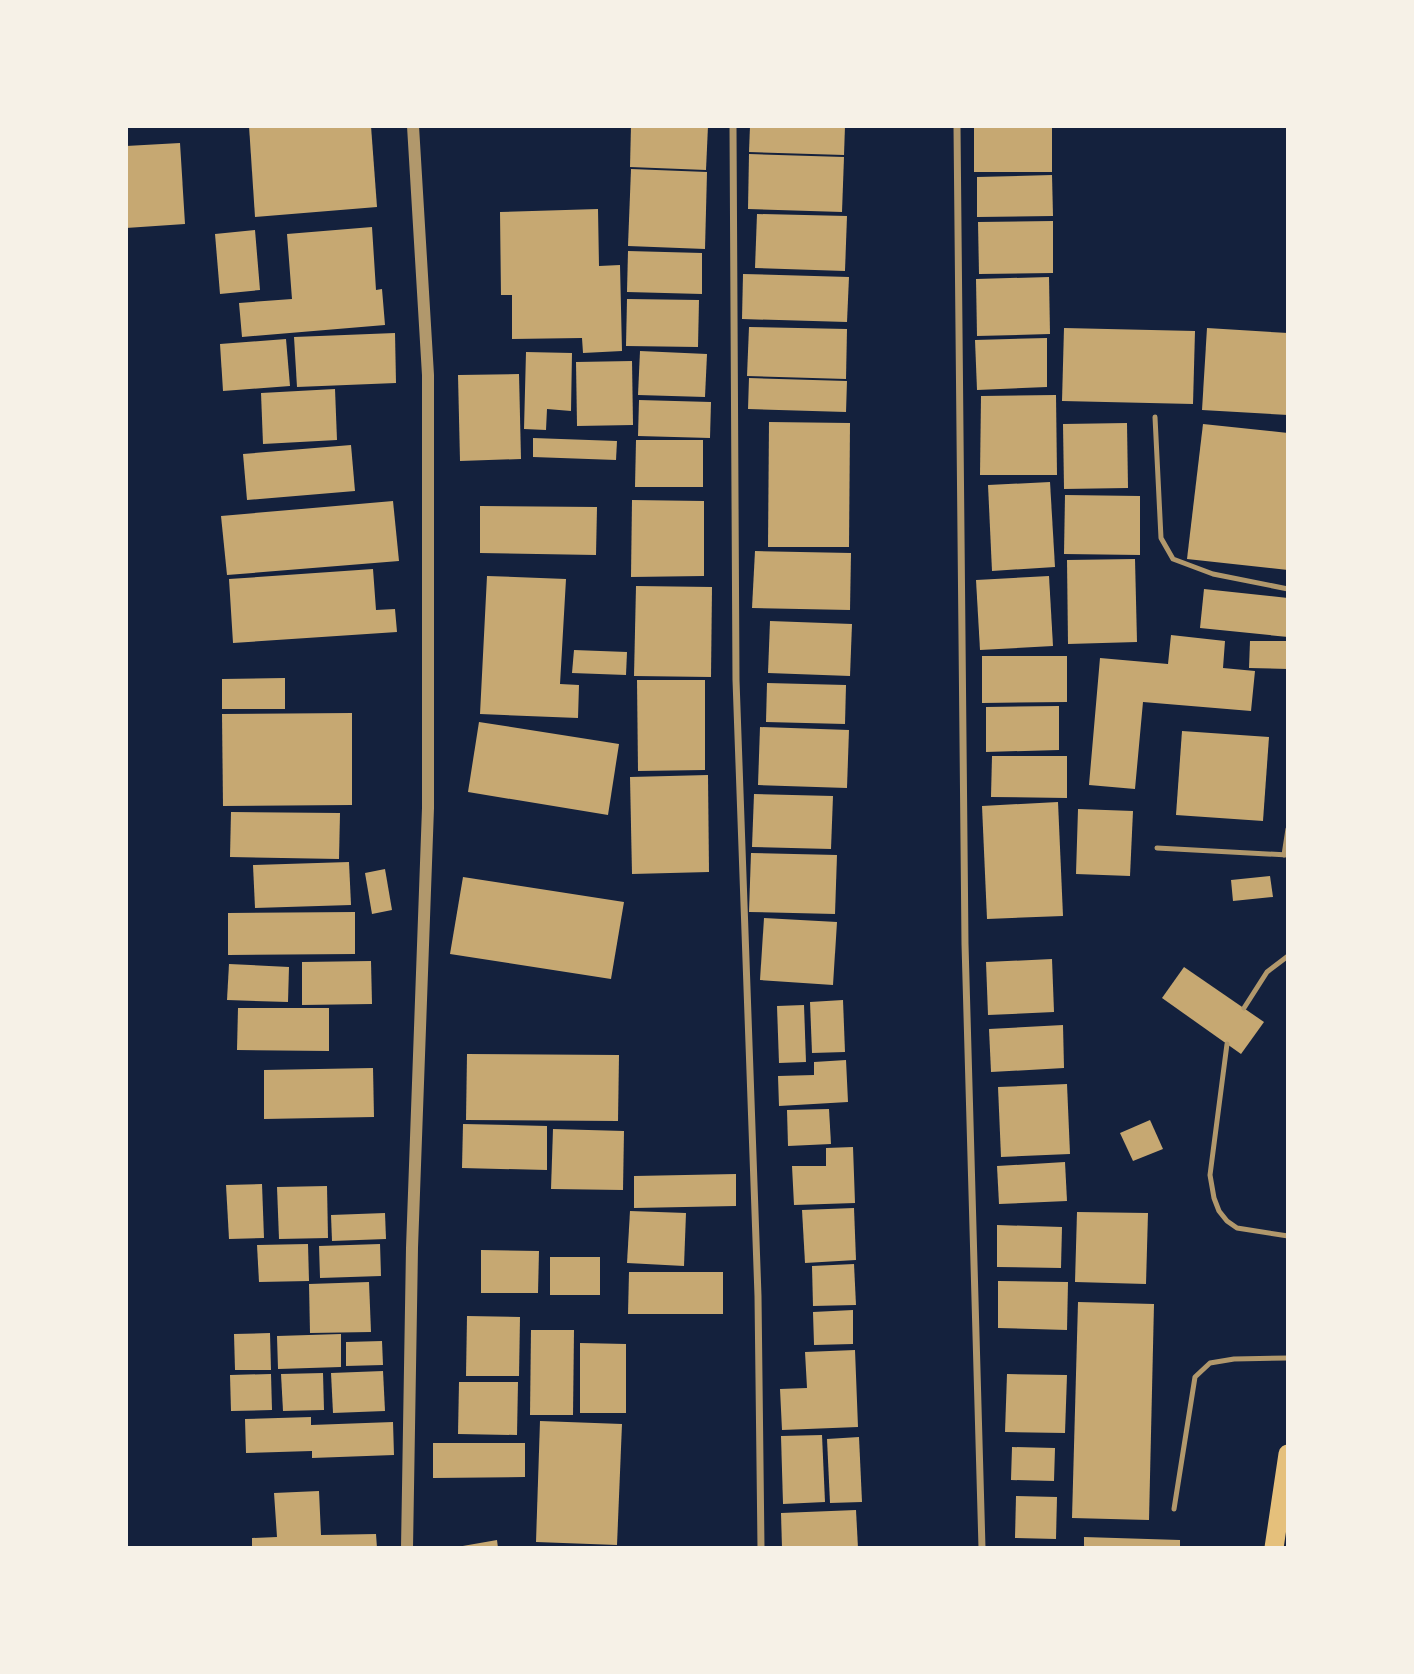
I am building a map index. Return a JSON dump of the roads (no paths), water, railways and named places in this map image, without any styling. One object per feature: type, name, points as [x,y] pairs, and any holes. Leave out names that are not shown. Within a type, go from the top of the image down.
[{"type":"highway","points":[[1274,1548],[1288,1454]]},
{"type":"street","points":[[407,1548],[412,1248],[428,808],[428,375],[413,126]]},
{"type":"street","points":[[733,126],[736,680],[758,1296],[761,1548]]},
{"type":"street","points":[[957,126],[965,944],[982,1548]]},
{"type":"lane","points":[[1155,417],[1161,538],[1173,559],[1213,574],[1288,589]]},
{"type":"lane","points":[[1157,848],[1286,855],[1288,829]]},
{"type":"lane","points":[[1244,1008],[1267,972],[1288,956]]},
{"type":"lane","points":[[1227,1045],[1210,1175],[1214,1198],[1219,1211],[1237,1228],[1288,1236]]},
{"type":"lane","points":[[1174,1508],[1195,1377],[1210,1363],[1234,1359],[1288,1358]]}]
